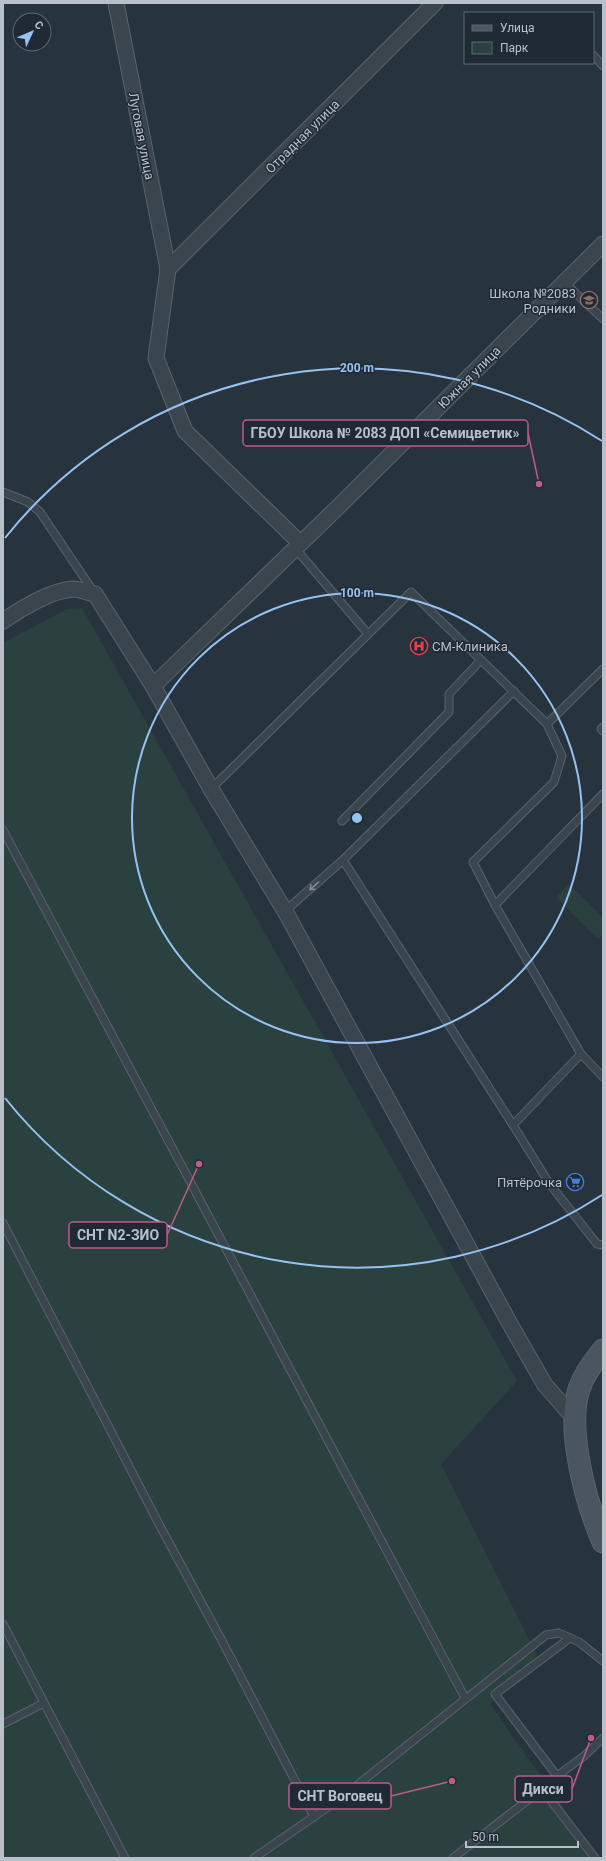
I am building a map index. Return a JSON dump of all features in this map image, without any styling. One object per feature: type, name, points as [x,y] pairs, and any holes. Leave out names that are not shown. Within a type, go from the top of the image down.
[{"type":"main road","points":[[603,1350],[591,1364],[579,1389],[574,1418],[581,1471],[603,1542]]},
{"type":"street","name":"Луговая улица","points":[[116,3],[168,270],[156,358],[185,431],[298,546]]},
{"type":"street","name":"Отрадная улица","points":[[168,270],[435,3]]},
{"type":"street","name":"Южная улица","points":[[153,686],[298,546],[603,244]]},
{"type":"street","points":[[3,621],[12,614],[55,593],[74,589],[95,594],[153,686],[211,789],[285,911],[544,1385],[574,1418]]},
{"type":"lane","points":[[594,56],[603,66]]},
{"type":"lane","points":[[565,283],[603,319]]},
{"type":"lane","points":[[3,492],[28,502],[40,512],[95,594]]},
{"type":"lane","points":[[298,546],[368,634]]},
{"type":"lane","points":[[211,789],[411,592],[547,724],[562,756],[554,782],[473,862],[495,906],[581,1054],[603,1077]]},
{"type":"lane","points":[[342,821],[448,712],[449,694],[481,660]]},
{"type":"lane","points":[[547,724],[603,670]]},
{"type":"lane","points":[[285,911],[343,860],[514,692]]},
{"type":"lane","points":[[603,727],[601,729],[603,731]]},
{"type":"lane","points":[[495,906],[603,794]]},
{"type":"lane","points":[[3,830],[465,1698]]},
{"type":"lane","points":[[343,860],[514,1125],[549,1183],[597,1244],[603,1245]]},
{"type":"lane","points":[[514,1125],[581,1054]]},
{"type":"lane","points":[[3,1223],[156,1519],[314,1817]]},
{"type":"lane","points":[[3,1624],[125,1858]]},
{"type":"lane","points":[[254,1858],[341,1798],[546,1635],[559,1633],[579,1642],[603,1661]]},
{"type":"lane","points":[[570,1638],[495,1694],[557,1776],[584,1756],[603,1738]]},
{"type":"lane","points":[[3,1724],[44,1703]]},
{"type":"lane","points":[[453,1858],[542,1789],[595,1858]]},
{"type":"green space","points":[[82,608],[517,1381],[441,1464],[541,1663],[490,1704],[599,1858],[3,1858],[3,643],[67,609]]},
{"type":"green space","points":[[569,884],[603,918],[603,934],[598,939],[556,897]]},
{"type":"place","name":"Школа №2083 Родники","points":[[589,300]]},
{"type":"place","name":"ГБОУ Школа № 2083 ДОП «Семицветик»","points":[[539,484]]},
{"type":"place","name":"СМ-Клиника","points":[[419,646]]},
{"type":"place","name":"СНТ N2-ЗИО","points":[[199,1164]]},
{"type":"place","name":"Пятёрочка","points":[[575,1182]]},
{"type":"place","name":"Дикси","points":[[591,1738]]},
{"type":"place","name":"СНТ Воговец","points":[[452,1781]]}]
